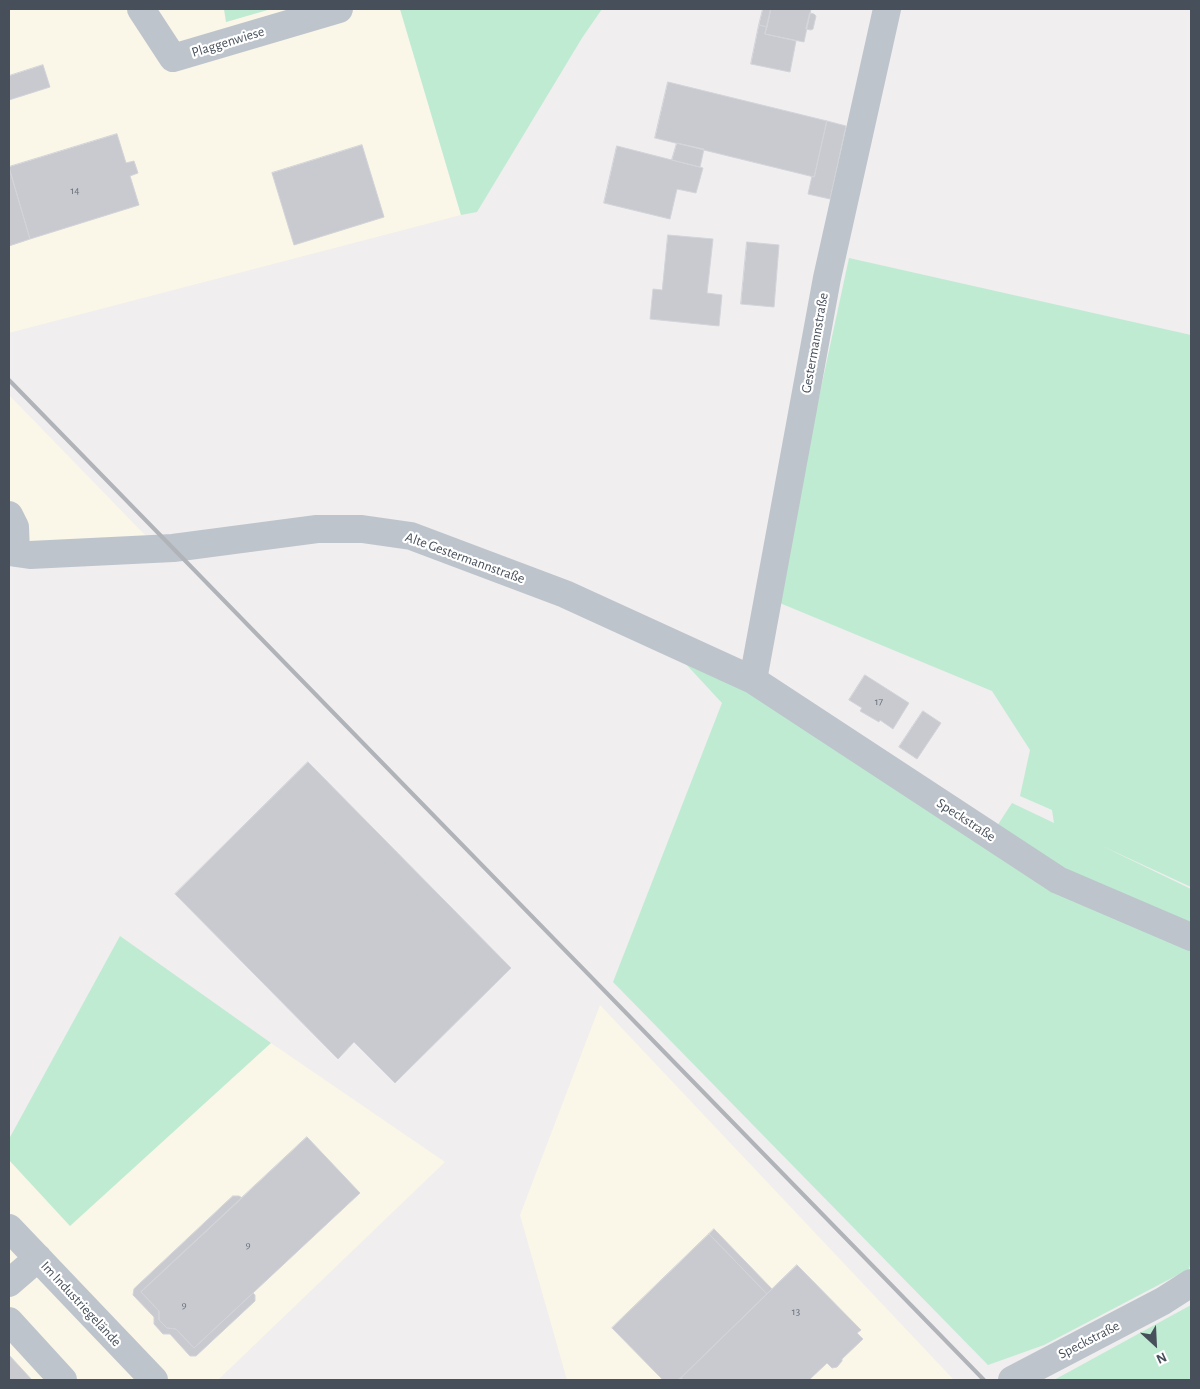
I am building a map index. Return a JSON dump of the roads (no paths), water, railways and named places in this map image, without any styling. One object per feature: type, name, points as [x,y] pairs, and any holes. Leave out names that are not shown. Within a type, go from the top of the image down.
[{"type":"street","name":"Plaggenwiese","points":[[141,9],[173,58],[339,9]]},
{"type":"street","name":"Gestermannstraße","points":[[753,680],[827,278],[887,9]]},
{"type":"street","points":[[9,515],[15,527],[12,552]]},
{"type":"street","name":"Alte Gestermannstraße","points":[[12,552],[30,555],[173,548],[317,529],[362,529],[411,536],[565,594],[753,680]]},
{"type":"street","name":"Speckstraße","points":[[753,680],[1058,880],[1191,937]]},
{"type":"street","name":"Im Industriegelände","points":[[9,1228],[154,1380]]},
{"type":"street","points":[[9,1283],[38,1258]]},
{"type":"street","name":"Speckstraße","points":[[1012,1380],[1163,1301],[1191,1283]]},
{"type":"street","points":[[9,1321],[63,1380]]},
{"type":"railway","points":[[9,380],[984,1380]]}]
